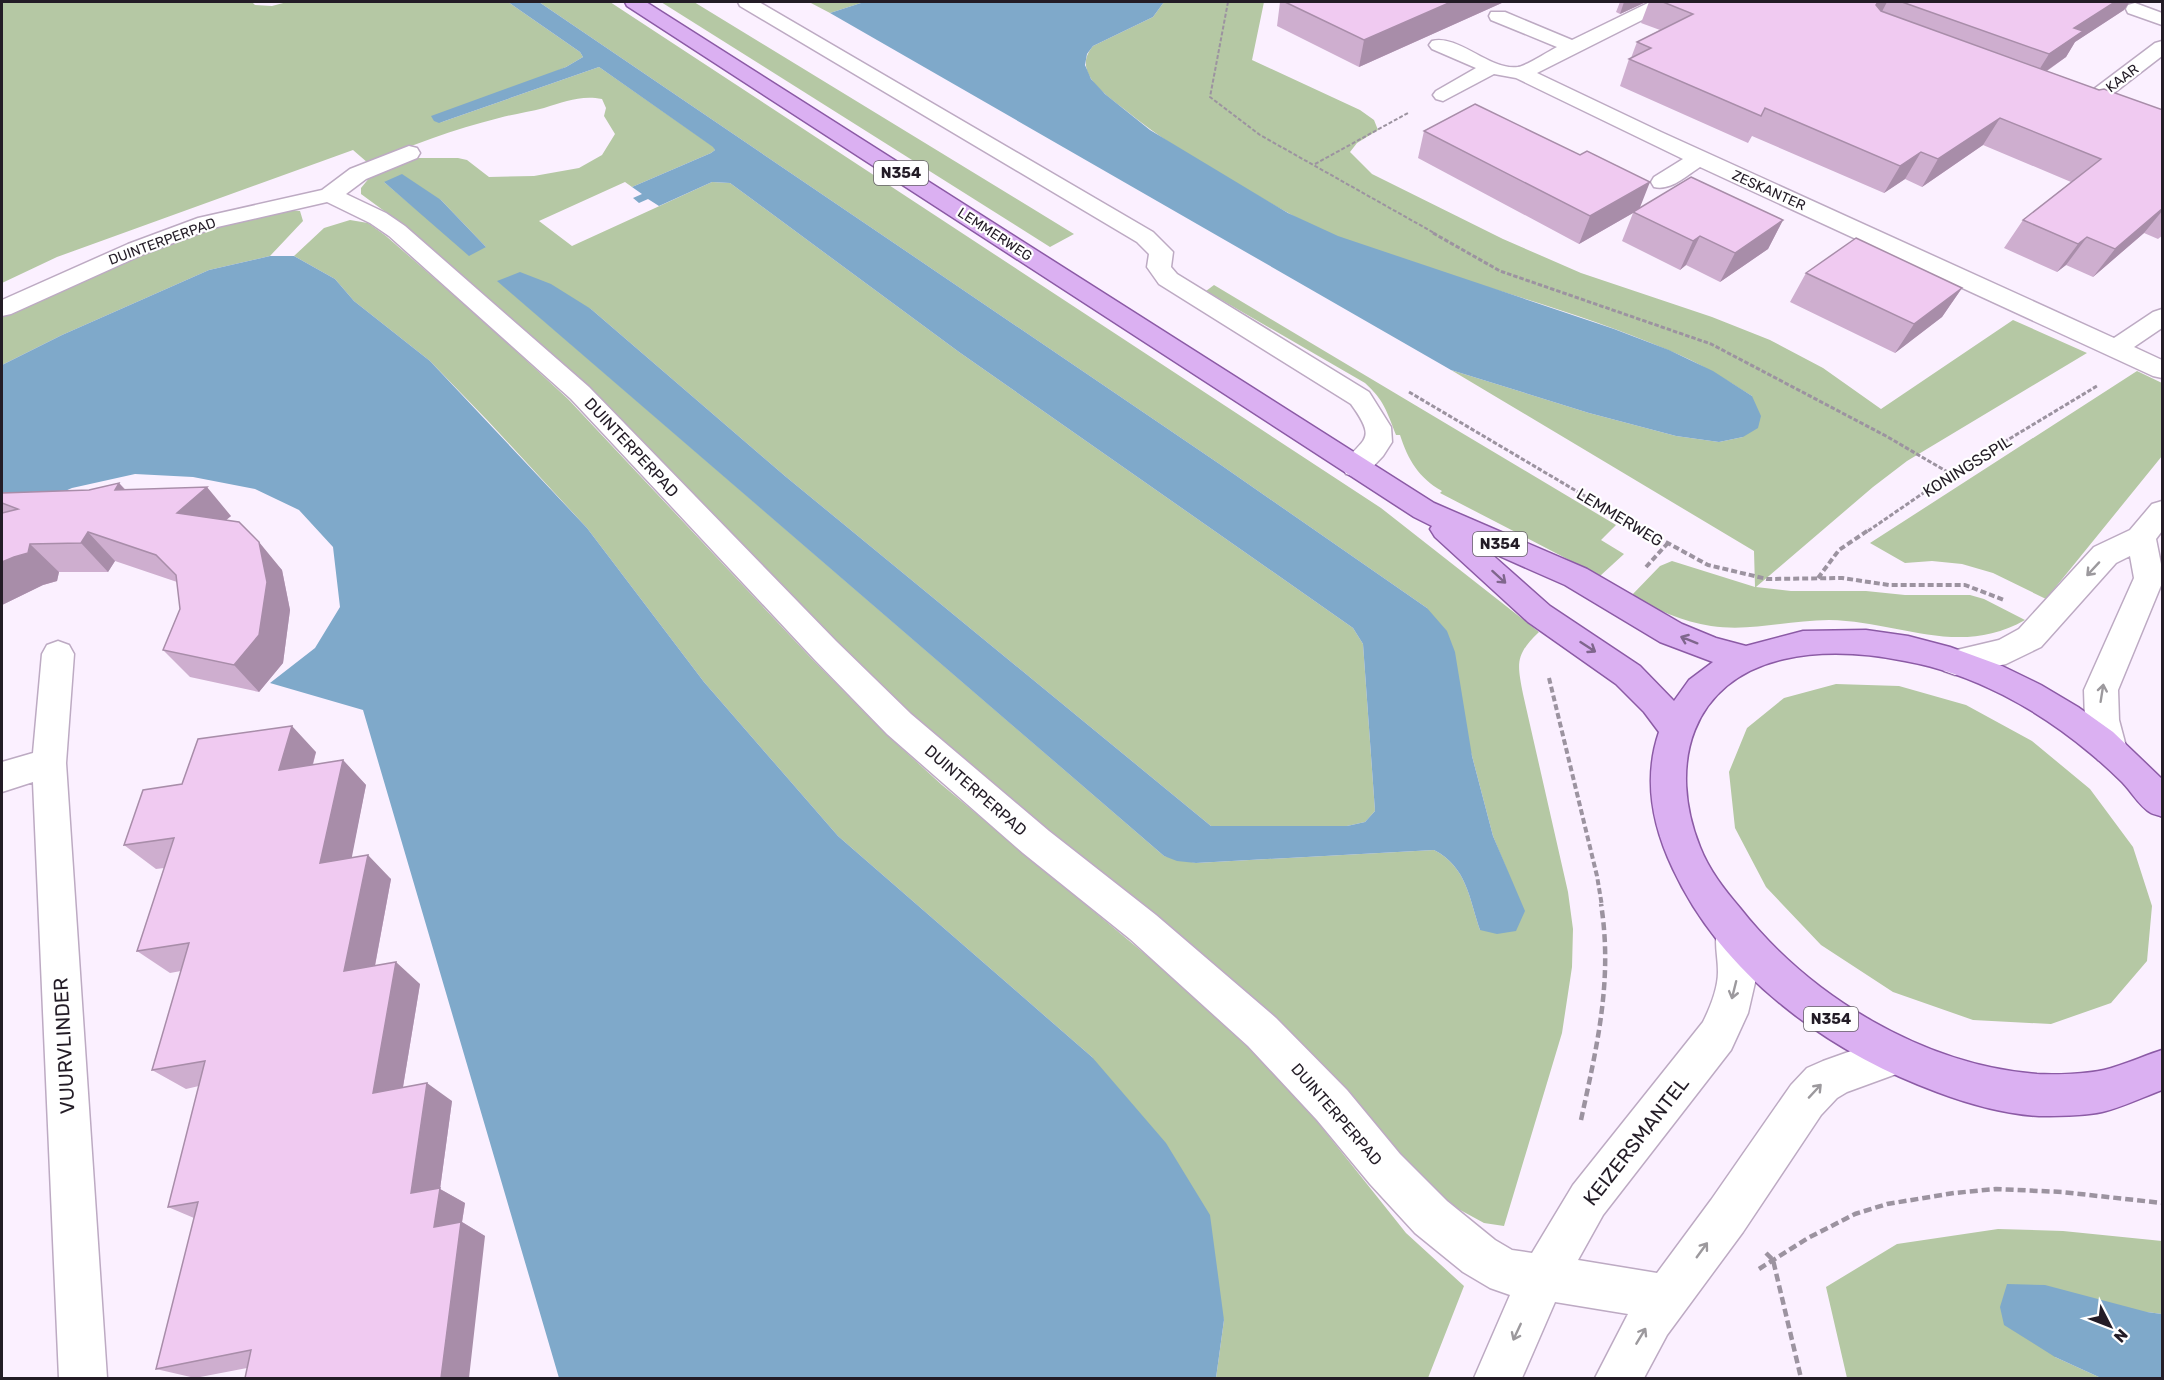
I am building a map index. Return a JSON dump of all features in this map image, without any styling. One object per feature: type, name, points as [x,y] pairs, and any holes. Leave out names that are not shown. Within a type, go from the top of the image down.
[{"type":"main road","name":"LEMMERWEG","points":[[634,2],[1424,510],[1576,577],[1671,633],[1710,649],[1745,658]]},
{"type":"main road","name":"LEMMERWEG","points":[[1424,510],[1539,614],[1628,675],[1656,703],[1676,729]]},
{"type":"main road","name":"N354","points":[[2163,802],[2110,750],[2074,722],[2036,698],[1995,678],[1955,662],[1903,647],[1829,641],[1784,646],[1745,658],[1702,687],[1687,707],[1676,729],[1668,767],[1668,789],[1677,835],[1699,883],[1734,932],[1763,964],[1805,1001],[1841,1025],[1896,1055],[1964,1081],[2031,1093],[2064,1095],[2103,1091],[2122,1087],[2163,1070]]},
{"type":"street","points":[[747,2],[1145,237],[1161,252],[1159,269],[1168,279],[1360,398],[1375,418],[1379,440],[1374,453],[1356,467]]},
{"type":"street","points":[[1521,73],[1663,2]]},
{"type":"street","points":[[2146,2],[2135,9],[2163,19]]},
{"type":"street","points":[[1498,16],[1573,47]]},
{"type":"street","name":"ZESKANTER","points":[[1439,45],[1491,69],[1521,73],[1699,158],[2163,370]]},
{"type":"street","name":"KAAR","points":[[2048,96],[2081,109],[2163,47]]},
{"type":"street","points":[[1443,94],[1491,69]]},
{"type":"street","name":"DUINTERPERPAD","points":[[2,309],[125,254],[206,224],[330,195],[358,174],[409,153]]},
{"type":"street","points":[[1662,182],[1699,158]]},
{"type":"street","name":"DUINTERPERPAD","points":[[330,195],[378,218],[397,231],[548,362],[825,651],[899,724],[1036,842],[1143,927],[1262,1032],[1332,1105],[1385,1169],[1431,1217],[1479,1256],[1506,1272],[1667,1297]]},
{"type":"street","points":[[2117,349],[2132,336],[2163,317]]},
{"type":"street","points":[[1955,662],[2006,651],[2030,638],[2106,555],[2141,538],[2163,511]]},
{"type":"street","points":[[2110,750],[2102,720],[2101,690],[2149,578],[2141,538]]},
{"type":"street","name":"VUURVLINDER","points":[[58,654],[49,763],[83,1378]]},
{"type":"street","points":[[2,777],[49,763]]},
{"type":"street","name":"KEIZERSMANTEL","points":[[1498,1378],[1514,1337],[1543,1278],[1601,1181],[1717,1036],[1728,1013],[1738,974],[1734,932]]},
{"type":"street","points":[[1619,1378],[1638,1341],[1667,1297],[1727,1216],[1806,1100],[1822,1083],[1838,1075],[1896,1055]]},
{"type":"path","points":[[1228,2],[1210,97],[1260,135],[1500,271],[1711,344],[1886,436],[1951,474]]},
{"type":"path","points":[[1314,164],[1443,94]]},
{"type":"path","name":"KONINGSSPIL","points":[[1817,579],[1839,550],[1951,474],[2099,385]]},
{"type":"path","name":"LEMMERWEG","points":[[1402,387],[1696,560],[1737,574],[1767,579],[1864,580],[1889,585],[1965,585],[2005,600]]},
{"type":"path","points":[[1548,668],[1597,876],[1607,939],[1605,996],[1600,1035],[1587,1099],[1578,1128]]},
{"type":"path","points":[[1801,1378],[1773,1260],[1808,1238],[1855,1214],[1887,1204],[1996,1189],[2062,1192],[2163,1203]]},
{"type":"green space","points":[[2,2],[252,2],[255,5],[272,6],[287,2],[508,2],[580,52],[583,57],[566,67],[439,123],[599,67],[714,147],[715,150],[632,187],[625,182],[539,221],[572,246],[712,182],[730,183],[959,352],[1353,628],[1363,644],[1375,811],[1365,822],[1347,826],[1211,826],[785,476],[591,309],[498,281],[1164,856],[1196,863],[1434,850],[1454,865],[1460,874],[1480,930],[1524,912],[1493,836],[1472,756],[1427,608],[1221,465],[539,2],[610,2],[1381,508],[1539,632],[1522,654],[1519,667],[1523,694],[1568,892],[1573,929],[1572,967],[1562,1033],[1504,1226],[1484,1223],[1451,1205],[966,766],[836,644],[591,388],[406,227],[361,194],[361,188],[370,177],[418,158],[467,160],[489,177],[534,176],[579,168],[602,155],[615,134],[604,116],[606,108],[602,99],[573,100],[482,122],[432,138],[368,163],[353,150],[57,257],[2,283]],"holes":[[[384,182],[441,200],[486,247],[417,210]]]},
{"type":"green space","points":[[661,2],[694,2],[1074,234],[1050,247]]},
{"type":"green space","points":[[809,2],[864,2],[830,13]]},
{"type":"green space","points":[[1164,2],[1264,2],[1252,60],[1360,110],[1374,120],[1378,130],[1357,143],[1350,152],[1372,174],[1503,239],[1581,273],[1712,317],[1770,340],[1823,368],[1881,409],[2013,320],[2087,353],[1907,461],[1873,487],[1756,587],[1791,591],[1970,595],[1984,599],[2025,620],[2000,631],[1976,636],[1952,637],[1829,620],[1741,628],[1711,626],[1680,618],[1631,596],[1660,566],[1672,561],[1755,587],[1754,551],[1451,370],[1589,413],[1676,436],[1719,442],[1743,437],[1752,396],[1690,360],[1628,334],[1338,237],[1274,205],[1165,139],[1137,120],[1100,89],[1093,82],[1086,65],[1087,56],[1093,46],[1153,17]]},
{"type":"green space","points":[[286,210],[300,211],[303,221],[270,256],[209,270],[62,335],[2,365],[2,315],[105,268],[176,240],[212,228]]},
{"type":"green space","points":[[350,220],[368,223],[386,236],[568,399],[812,659],[886,734],[942,785],[1193,994],[1245,1043],[1308,1110],[1406,1233],[1464,1286],[1428,1378],[1216,1378],[1224,1320],[1092,1057],[838,836],[704,682],[587,528],[488,421],[430,361],[354,301],[335,279],[294,256],[324,228]]},
{"type":"green space","points":[[1214,285],[1616,525],[1601,540],[1624,554],[1600,576],[1440,493],[1442,491],[1415,467],[1400,435],[1396,435],[1381,401],[1365,383],[1206,291]]},
{"type":"green space","points":[[2137,371],[2162,383],[2162,456],[2046,599],[1993,573],[1962,564],[1932,561],[1905,563],[1870,543]]},
{"type":"green space","points":[[1836,684],[1899,686],[1966,705],[2032,741],[2090,789],[2133,847],[2152,906],[2147,961],[2111,1003],[2051,1024],[1973,1020],[1893,992],[1821,945],[1766,887],[1735,828],[1729,772],[1747,728],[1784,698]]},
{"type":"green space","points":[[1998,1229],[2063,1231],[2162,1241],[2162,1314],[2147,1312],[2055,1357],[2101,1378],[1847,1378],[1826,1287],[1897,1244]]},
{"type":"water","points":[[508,2],[539,2],[1221,465],[1427,608],[1447,631],[1455,652],[1472,756],[1493,836],[1525,911],[1516,931],[1497,934],[1480,930],[1460,874],[1454,865],[1434,850],[1196,863],[1177,861],[1164,856],[497,281],[520,272],[551,284],[591,309],[785,476],[1211,826],[1347,826],[1365,822],[1375,811],[1363,644],[1353,628],[959,352],[730,183],[712,182],[659,206],[648,199],[639,203],[633,198],[642,194],[632,187],[711,153],[715,150],[713,147],[599,67],[439,123],[434,121],[431,116],[566,67],[583,57],[580,52]]},
{"type":"water","points":[[864,2],[1164,2],[1153,17],[1093,46],[1087,54],[1085,65],[1091,79],[1105,94],[1150,130],[1288,213],[1338,236],[1614,329],[1669,350],[1713,371],[1752,396],[1761,416],[1758,428],[1743,437],[1719,442],[1676,436],[1589,413],[1451,370],[830,13]]},
{"type":"water","points":[[402,174],[441,200],[486,247],[469,256],[384,182]]},
{"type":"water","points":[[270,256],[294,256],[335,279],[354,301],[430,361],[587,528],[704,682],[838,836],[1092,1057],[1166,1143],[1210,1215],[1224,1320],[1216,1378],[559,1378],[363,710],[270,683],[315,648],[340,607],[333,547],[299,510],[255,489],[193,477],[135,474],[72,488],[2,518],[2,365],[62,335],[209,270]]},
{"type":"water","points":[[2007,1284],[2045,1285],[2162,1314],[2162,1378],[2101,1378],[2055,1357],[2004,1325],[2000,1307]]},
{"type":"building","points":[[1285,2],[1451,2],[1364,40]]},
{"type":"building","points":[[1663,2],[1878,2],[1876,5],[1881,11],[2099,90],[2104,89],[2163,110],[2163,208],[2115,249],[2087,237],[2078,244],[2023,220],[2101,159],[2000,118],[1938,159],[1921,152],[1900,166],[1765,108],[1761,116],[1629,59],[1651,48],[1637,42],[1693,14]]},
{"type":"building","points":[[1902,2],[2115,2],[2074,28],[2083,31],[2049,54]]},
{"type":"building","points":[[1475,104],[1580,155],[1587,151],[1650,182],[1590,216],[1424,131]]},
{"type":"building","points":[[1691,177],[1783,220],[1735,253],[1700,236],[1693,241],[1633,212]]},
{"type":"building","points":[[1856,238],[1962,288],[1914,324],[1806,273]]},
{"type":"building","points":[[119,483],[115,490],[207,487],[177,513],[239,522],[259,542],[267,582],[259,635],[234,665],[163,650],[180,609],[176,575],[156,555],[88,532],[81,543],[30,544],[28,553],[2,562],[2,513],[18,509],[2,503],[2,493],[89,490]]},
{"type":"building","points":[[292,726],[279,770],[343,760],[320,863],[368,855],[344,971],[396,962],[373,1093],[427,1083],[411,1193],[440,1188],[434,1227],[461,1222],[441,1378],[245,1378],[251,1350],[156,1369],[198,1202],[168,1207],[205,1061],[152,1070],[189,943],[137,951],[174,838],[124,845],[143,790],[182,784],[198,739]]}]
